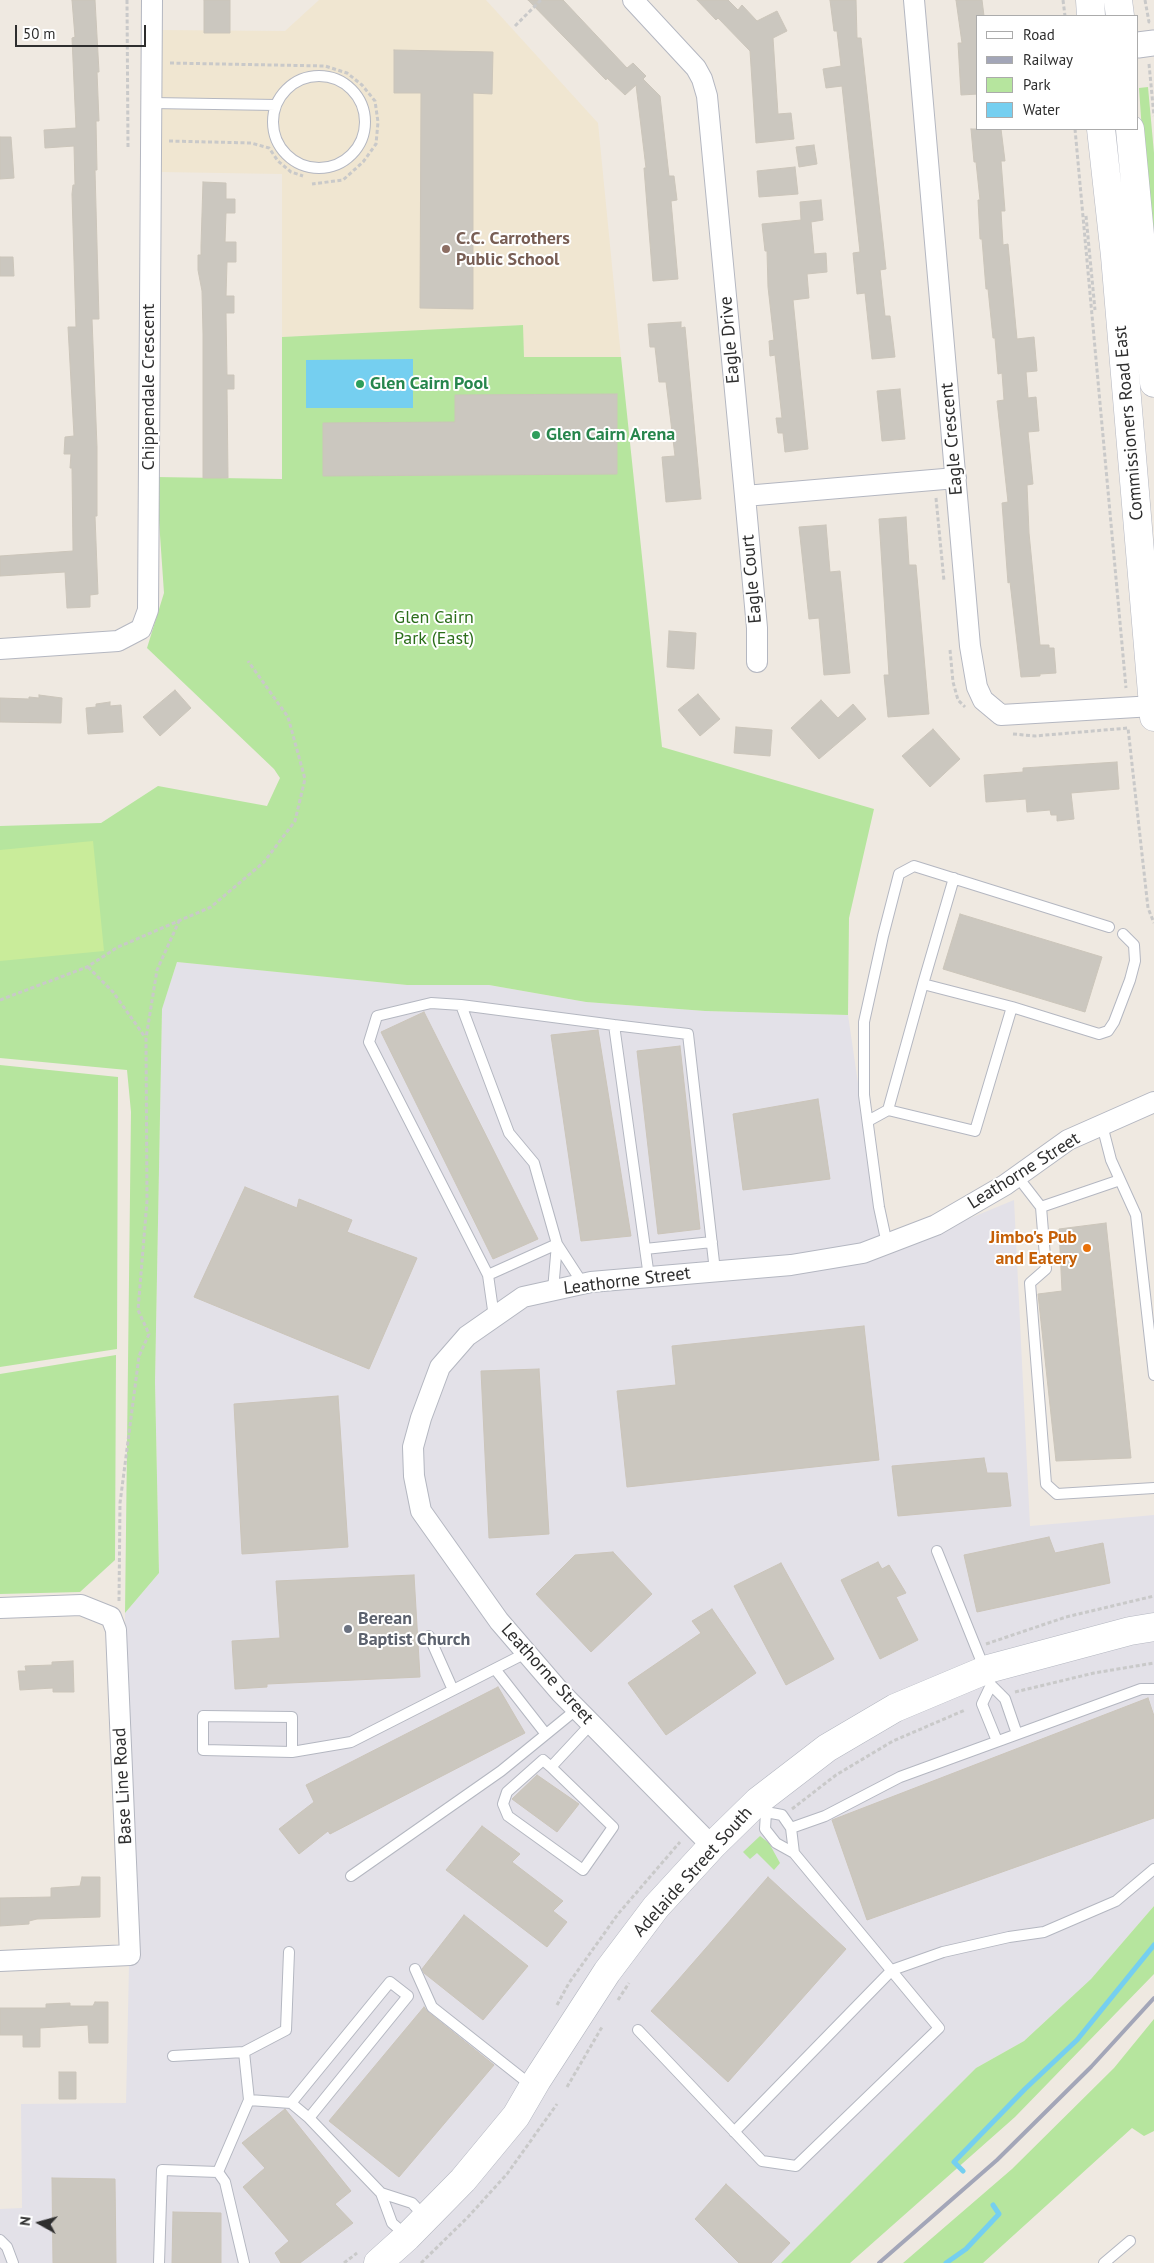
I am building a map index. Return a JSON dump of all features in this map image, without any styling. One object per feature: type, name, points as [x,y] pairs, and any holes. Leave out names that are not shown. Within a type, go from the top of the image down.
[{"type":"main road","points":[[1090,0],[1091,15]]},
{"type":"main road","points":[[1118,0],[1120,15]]},
{"type":"main road","name":"Commissioners Road East","points":[[1101,130],[1115,256],[1154,710]]},
{"type":"main road","name":"Commissioners Road East","points":[[1130,130],[1154,383]]},
{"type":"main road","name":"Adelaide Street South","points":[[384,2261],[463,2180],[516,2116],[607,1972],[656,1907],[712,1846],[762,1806],[827,1748],[895,1708],[1130,1631],[1154,1627]]},
{"type":"street","name":"Chippendale Crescent","points":[[0,649],[118,641],[141,629],[148,610],[152,0]]},
{"type":"street","name":"Eagle Drive","points":[[633,0],[696,68],[702,79],[706,96],[745,496]]},
{"type":"street","name":"Eagle Crescent","points":[[914,0],[970,646],[977,687],[983,700],[1001,715],[1154,710]]},
{"type":"street","points":[[745,496],[956,478]]},
{"type":"street","name":"Eagle Court","points":[[745,496],[757,628],[757,662]]},
{"type":"street","name":"Leathorne Street","points":[[712,1846],[591,1724],[526,1653],[499,1621],[421,1511],[414,1476],[413,1448],[420,1418],[440,1367],[467,1336],[523,1297],[583,1284],[791,1265],[864,1253],[936,1225],[1017,1176],[1068,1140],[1154,1102]]},
{"type":"street","points":[[0,1608],[81,1605],[111,1617]]},
{"type":"street","name":"Base Line Road","points":[[0,1961],[130,1955],[116,1630],[111,1617]]},
{"type":"lane","points":[[317,75],[334,78],[352,88],[361,102],[366,117],[364,133],[358,148],[347,160],[337,165],[312,168],[297,163],[286,155],[275,139],[272,123],[276,105],[284,91],[301,79],[317,75]]},
{"type":"lane","points":[[152,103],[276,105]]},
{"type":"lane","points":[[887,1244],[879,1207],[864,1095],[864,1022],[882,936],[900,874],[914,866],[1110,927]]},
{"type":"lane","points":[[888,1110],[922,984],[954,878]]},
{"type":"lane","points":[[922,984],[1099,1034],[1108,1031],[1114,1022],[1130,980],[1134,961],[1134,945],[1123,934]]},
{"type":"lane","points":[[494,1317],[488,1275],[369,1042],[377,1016],[430,1003],[461,1004],[688,1034],[715,1271]]},
{"type":"lane","points":[[461,1004],[509,1133],[534,1163],[556,1244],[554,1290]]},
{"type":"lane","points":[[868,1121],[888,1110],[975,1132],[1012,1008]]},
{"type":"lane","points":[[614,1025],[649,1277]]},
{"type":"lane","points":[[1102,1124],[1111,1160],[1136,1215],[1154,1375]]},
{"type":"lane","points":[[1017,1176],[1041,1207],[1046,1269],[1030,1283],[1046,1484],[1056,1494],[1154,1488]]},
{"type":"lane","points":[[1041,1207],[1120,1180]]},
{"type":"lane","points":[[645,1249],[712,1242]]},
{"type":"lane","points":[[488,1275],[556,1244]]},
{"type":"lane","points":[[556,1244],[583,1284]]},
{"type":"lane","points":[[937,1551],[989,1678],[1005,1699],[1018,1734]]},
{"type":"lane","points":[[428,1636],[453,1690]]},
{"type":"lane","points":[[292,1752],[292,1716],[203,1716],[203,1750],[292,1752],[351,1742],[526,1653]]},
{"type":"lane","points":[[495,1669],[545,1733]]},
{"type":"lane","points":[[989,1678],[982,1704],[997,1741]]},
{"type":"lane","points":[[791,1828],[825,1816],[900,1777],[1141,1688],[1154,1689]]},
{"type":"lane","points":[[351,1876],[501,1771],[545,1733],[577,1709]]},
{"type":"lane","points":[[551,1767],[591,1724]]},
{"type":"lane","points":[[543,1760],[551,1767],[613,1827],[583,1870],[508,1816],[503,1804],[506,1792],[543,1760]]},
{"type":"lane","points":[[762,1806],[782,1815],[791,1828],[794,1853]]},
{"type":"lane","points":[[638,2030],[762,2162],[796,2166],[939,2028],[794,1853],[776,1843],[765,1829],[762,1806]]},
{"type":"lane","points":[[734,2132],[892,1970],[943,1952],[1009,1937],[1044,1932],[1116,1901],[1154,1870]]},
{"type":"lane","points":[[173,2056],[244,2052],[286,2030],[289,1952]]},
{"type":"lane","points":[[415,1969],[432,2007],[533,2087]]},
{"type":"lane","points":[[291,2103],[390,1982],[408,1996],[309,2118]]},
{"type":"lane","points":[[218,2172],[249,2100],[244,2052]]},
{"type":"lane","points":[[249,2100],[291,2103],[309,2118],[380,2193],[392,2223],[417,2227],[412,2203],[380,2193]]},
{"type":"lane","points":[[159,2263],[162,2170],[218,2172]]},
{"type":"lane","points":[[218,2172],[225,2182],[244,2263]]},
{"type":"lane","points":[[0,2240],[7,2247],[13,2263]]},
{"type":"lane","points":[[1104,2263],[1130,2241]]},
{"type":"path","points":[[126,0],[128,147]]},
{"type":"path","points":[[515,26],[541,0]]},
{"type":"path","points":[[1063,0],[1065,15]]},
{"type":"path","points":[[1145,0],[1149,22],[1148,39],[1154,116]]},
{"type":"path","points":[[152,62],[325,66],[347,73],[362,85],[375,101],[378,122],[376,144],[363,162],[343,180],[312,184]]},
{"type":"path","points":[[1075,130],[1126,688]]},
{"type":"path","points":[[160,141],[251,143],[269,148],[278,161],[291,172],[304,176]]},
{"type":"path","points":[[0,1000],[87,967],[118,946],[211,907],[264,862],[295,821],[305,779],[288,717],[248,661]]},
{"type":"path","points":[[111,1617],[119,1603],[120,1503],[139,1356],[149,1334],[138,1310],[147,1201],[146,1038],[157,970],[180,919]]},
{"type":"path","points":[[87,967],[113,992],[146,1038]]},
{"type":"path","points":[[1015,1692],[1094,1673],[1154,1664]]},
{"type":"path","points":[[789,1811],[836,1775],[893,1741],[965,1710]]},
{"type":"path","points":[[618,2000],[632,1978]]},
{"type":"path","points":[[567,2087],[602,2027]]},
{"type":"path","points":[[421,2263],[468,2218],[507,2174],[557,2104]]},
{"type":"shaded area","name":"C.C. Carrothers Public School","points":[[319,0],[486,0],[598,123],[621,357],[524,357],[522,325],[381,334],[282,337],[282,174],[160,172],[158,30],[285,31]]},
{"type":"shaded area","points":[[177,962],[407,985],[489,985],[586,1002],[705,1011],[848,1015],[883,1254],[1014,1200],[1030,1526],[1154,1515],[1154,1906],[1091,1979],[1024,2041],[976,2068],[781,2263],[0,2263],[0,2209],[22,2208],[21,2104],[126,2103],[129,1966],[125,1613],[159,1573],[155,1382],[162,1008]]},
{"type":"green space","points":[[1148,87],[1154,153],[1154,305],[1139,88]]},
{"type":"green space","name":"Glen Cairn Park (East)","points":[[523,325],[524,357],[621,357],[662,747],[874,809],[849,918],[848,1015],[705,1011],[586,1002],[489,985],[407,985],[177,962],[162,1009],[155,1382],[159,1573],[125,1613],[131,1112],[127,1070],[0,1058],[0,826],[101,823],[158,786],[267,806],[280,778],[274,769],[147,648],[164,593],[156,477],[282,479],[282,337]]},
{"type":"green space","points":[[93,841],[104,951],[0,961],[0,850]]},
{"type":"green space","points":[[0,1065],[118,1077],[117,1349],[0,1367]]},
{"type":"green space","points":[[116,1355],[115,1560],[80,1592],[0,1594],[0,1374]]},
{"type":"green space","points":[[760,1836],[769,1843],[780,1863],[774,1870],[757,1853],[750,1859],[743,1852]]},
{"type":"green space","points":[[1154,1906],[1154,1974],[1015,2117],[850,2263],[781,2263],[976,2068],[1024,2041],[1091,1979]]},
{"type":"green space","points":[[1154,2019],[1154,2131],[1144,2136],[1132,2128],[983,2263],[903,2263],[1012,2169],[1114,2068]]},
{"type":"water","name":"Glen Cairn Pool","points":[[413,359],[413,408],[306,408],[306,360]]},
{"type":"building","points":[[72,0],[95,0],[99,72],[97,72],[99,121],[96,121],[97,170],[95,170],[99,319],[92,319],[97,447],[97,516],[95,516],[98,594],[90,595],[90,607],[67,608],[65,572],[0,576],[0,556],[73,551],[71,454],[64,454],[65,437],[74,436],[68,327],[76,327],[72,194],[73,185],[75,185],[74,146],[45,148],[44,130],[76,128],[72,38],[75,37]]},
{"type":"building","points":[[204,0],[230,0],[230,33],[204,33]]},
{"type":"building","points":[[528,0],[563,0],[627,68],[633,63],[646,76],[643,79],[660,96],[669,176],[674,176],[677,200],[671,201],[678,279],[653,281],[644,168],[646,168],[636,85],[625,95],[607,78],[606,80]]},
{"type":"building","points":[[697,0],[728,0],[738,10],[742,5],[757,21],[777,11],[787,31],[773,38],[778,114],[791,113],[794,139],[756,143],[750,51],[718,18],[716,20]]},
{"type":"building","points":[[830,0],[856,0],[857,38],[861,38],[886,269],[880,270],[885,316],[890,316],[895,357],[872,359],[865,293],[857,294],[853,253],[860,252],[842,86],[826,88],[823,69],[841,66],[837,31],[834,31]]},
{"type":"building","points":[[956,0],[982,0],[984,15],[976,15],[976,94],[961,95],[958,43],[962,43]]},
{"type":"building","points":[[394,50],[493,52],[492,94],[473,93],[473,309],[420,308],[421,93],[394,93]]},
{"type":"building","points":[[971,129],[1001,130],[1005,161],[1001,161],[1005,211],[1001,211],[1003,245],[1008,244],[1017,339],[1034,337],[1037,371],[1026,372],[1028,398],[1036,397],[1039,431],[1028,432],[1033,484],[1027,485],[1029,533],[1040,645],[1049,645],[1049,648],[1054,648],[1056,673],[1040,674],[1040,676],[1021,677],[1010,582],[1008,583],[1002,503],[1008,502],[997,401],[1004,400],[1002,373],[998,374],[995,338],[993,338],[988,289],[986,289],[982,239],[980,239],[978,200],[980,200],[976,162],[974,162]]},
{"type":"building","points":[[0,137],[11,137],[14,178],[0,179]]},
{"type":"building","points":[[814,145],[817,164],[799,167],[796,147]]},
{"type":"building","points":[[795,167],[798,194],[759,197],[757,171]]},
{"type":"building","points":[[203,182],[226,183],[226,199],[235,199],[235,213],[226,213],[225,242],[236,242],[236,262],[227,262],[226,296],[234,296],[234,313],[226,313],[227,375],[234,375],[234,389],[227,389],[228,478],[203,478],[203,334],[202,291],[198,270],[198,255],[201,255]]},
{"type":"building","points":[[821,200],[823,220],[811,222],[814,254],[826,253],[827,272],[807,274],[809,298],[793,300],[808,449],[785,452],[783,433],[778,433],[776,418],[782,418],[775,355],[770,356],[769,341],[774,340],[768,287],[767,251],[765,251],[762,224],[801,220],[800,202]]},
{"type":"building","points":[[0,257],[13,257],[14,276],[0,276]]},
{"type":"building","points":[[681,322],[681,328],[685,327],[701,499],[666,502],[662,457],[675,456],[666,382],[659,382],[655,347],[650,347],[648,324]]},
{"type":"building","points":[[900,389],[905,439],[882,441],[877,391]]},
{"type":"building","name":"Glen Cairn Arena","points":[[617,394],[617,474],[323,476],[323,423],[455,422],[455,395]]},
{"type":"building","points":[[906,517],[909,565],[916,565],[929,714],[888,717],[884,675],[889,675],[879,519]]},
{"type":"building","points":[[826,525],[830,572],[840,571],[850,673],[824,675],[819,618],[809,619],[799,527]]},
{"type":"building","points":[[669,631],[696,633],[694,669],[667,667]]},
{"type":"building","points":[[175,690],[191,708],[160,736],[143,717]]},
{"type":"building","points":[[698,694],[720,719],[700,736],[678,710]]},
{"type":"building","points":[[39,695],[62,698],[61,723],[0,722],[0,698],[29,699],[29,697],[39,698]]},
{"type":"building","points":[[821,700],[838,718],[853,704],[866,719],[819,759],[791,728]]},
{"type":"building","points":[[110,702],[110,706],[121,705],[123,732],[88,734],[86,708]]},
{"type":"building","points":[[736,727],[772,730],[770,756],[734,753]]},
{"type":"building","points":[[933,729],[960,759],[930,787],[902,756]]},
{"type":"building","points":[[1117,762],[1119,789],[1071,793],[1074,819],[1057,821],[1057,815],[1051,815],[1050,810],[1027,812],[1026,799],[986,802],[984,775],[1023,772],[1023,768]]},
{"type":"building","points":[[960,914],[1102,957],[1085,1012],[943,969]]},
{"type":"building","points":[[424,1012],[538,1239],[493,1259],[381,1032]]},
{"type":"building","points":[[598,1030],[631,1236],[581,1241],[551,1035]]},
{"type":"building","points":[[680,1046],[700,1229],[658,1234],[637,1051]]},
{"type":"building","points":[[818,1099],[830,1179],[743,1190],[733,1114]]},
{"type":"building","points":[[245,1187],[297,1208],[299,1199],[352,1220],[347,1232],[417,1258],[369,1369],[194,1297]]},
{"type":"building","points":[[1106,1223],[1131,1458],[1056,1461],[1038,1294],[1062,1291],[1059,1229]]},
{"type":"building","points":[[864,1326],[879,1460],[627,1487],[617,1391],[676,1385],[672,1346]]},
{"type":"building","points":[[539,1369],[549,1534],[489,1538],[481,1371]]},
{"type":"building","points":[[338,1396],[348,1547],[242,1554],[234,1404]]},
{"type":"building","points":[[984,1458],[987,1473],[1007,1473],[1011,1506],[898,1516],[892,1466]]},
{"type":"building","points":[[1049,1537],[1055,1553],[1103,1543],[1110,1583],[977,1612],[964,1555]]},
{"type":"building","points":[[613,1552],[652,1594],[591,1652],[536,1594],[575,1555]]},
{"type":"building","points":[[878,1562],[882,1569],[889,1565],[906,1593],[896,1597],[918,1640],[880,1659],[841,1580]]},
{"type":"building","points":[[781,1563],[834,1659],[786,1685],[734,1586]]},
{"type":"building","name":"Berean Baptist Church","points":[[414,1575],[420,1677],[267,1684],[267,1687],[235,1689],[232,1641],[280,1638],[276,1581]]},
{"type":"building","points":[[712,1609],[756,1673],[666,1735],[628,1683],[701,1633],[692,1621]]},
{"type":"building","points":[[73,1661],[74,1692],[53,1692],[53,1688],[20,1690],[18,1671],[26,1671],[25,1666],[52,1665],[52,1662]]},
{"type":"building","points":[[498,1687],[525,1733],[330,1834],[328,1831],[299,1854],[279,1829],[314,1802],[306,1785]]},
{"type":"building","points":[[1148,1698],[1154,1716],[1154,1818],[867,1920],[832,1820]]},
{"type":"building","points":[[537,1775],[579,1804],[557,1832],[512,1799]]},
{"type":"building","points":[[482,1826],[520,1854],[512,1862],[563,1901],[553,1911],[567,1922],[547,1947],[446,1870]]},
{"type":"building","points":[[82,1877],[100,1877],[100,1917],[37,1919],[29,1921],[29,1924],[0,1926],[0,1898],[51,1897],[51,1888],[80,1886]]},
{"type":"building","points":[[768,1877],[846,1949],[728,2082],[651,2011]]},
{"type":"building","points":[[464,1915],[528,1966],[483,2020],[424,1973],[422,1969]]},
{"type":"building","points":[[95,2002],[108,2002],[108,2043],[89,2043],[88,2025],[40,2028],[40,2047],[23,2047],[23,2035],[0,2035],[0,2008],[46,2008],[46,2004],[70,2003],[70,2006],[93,2006]]},
{"type":"building","points":[[424,2007],[494,2065],[399,2177],[329,2121]]},
{"type":"building","points":[[59,2072],[76,2072],[76,2099],[59,2099]]},
{"type":"building","points":[[285,2109],[351,2191],[335,2204],[353,2223],[300,2263],[281,2263],[275,2253],[289,2241],[243,2187],[265,2168],[242,2143]]},
{"type":"building","points":[[52,2178],[115,2179],[116,2263],[53,2263]]},
{"type":"building","points":[[726,2184],[790,2243],[771,2263],[739,2263],[695,2219]]},
{"type":"building","points":[[173,2212],[221,2213],[221,2263],[172,2263]]},
{"type":"waterway","points":[[963,2171],[954,2162],[1025,2089],[1077,2040],[1154,1945]]},
{"type":"waterway","points":[[946,2263],[966,2249],[999,2214],[993,2205]]},
{"type":"railway","points":[[879,2263],[997,2160],[1091,2067],[1154,1998]]},
{"type":"place","name":"C.C. Carrothers Public School","points":[[446,249]]},
{"type":"place","name":"Glen Cairn Pool","points":[[360,384]]},
{"type":"place","name":"Glen Cairn Arena","points":[[536,435]]},
{"type":"place","name":"Jimbo's Pub and Eatery","points":[[1087,1248]]},
{"type":"place","name":"Berean Baptist Church","points":[[348,1629]]}]
